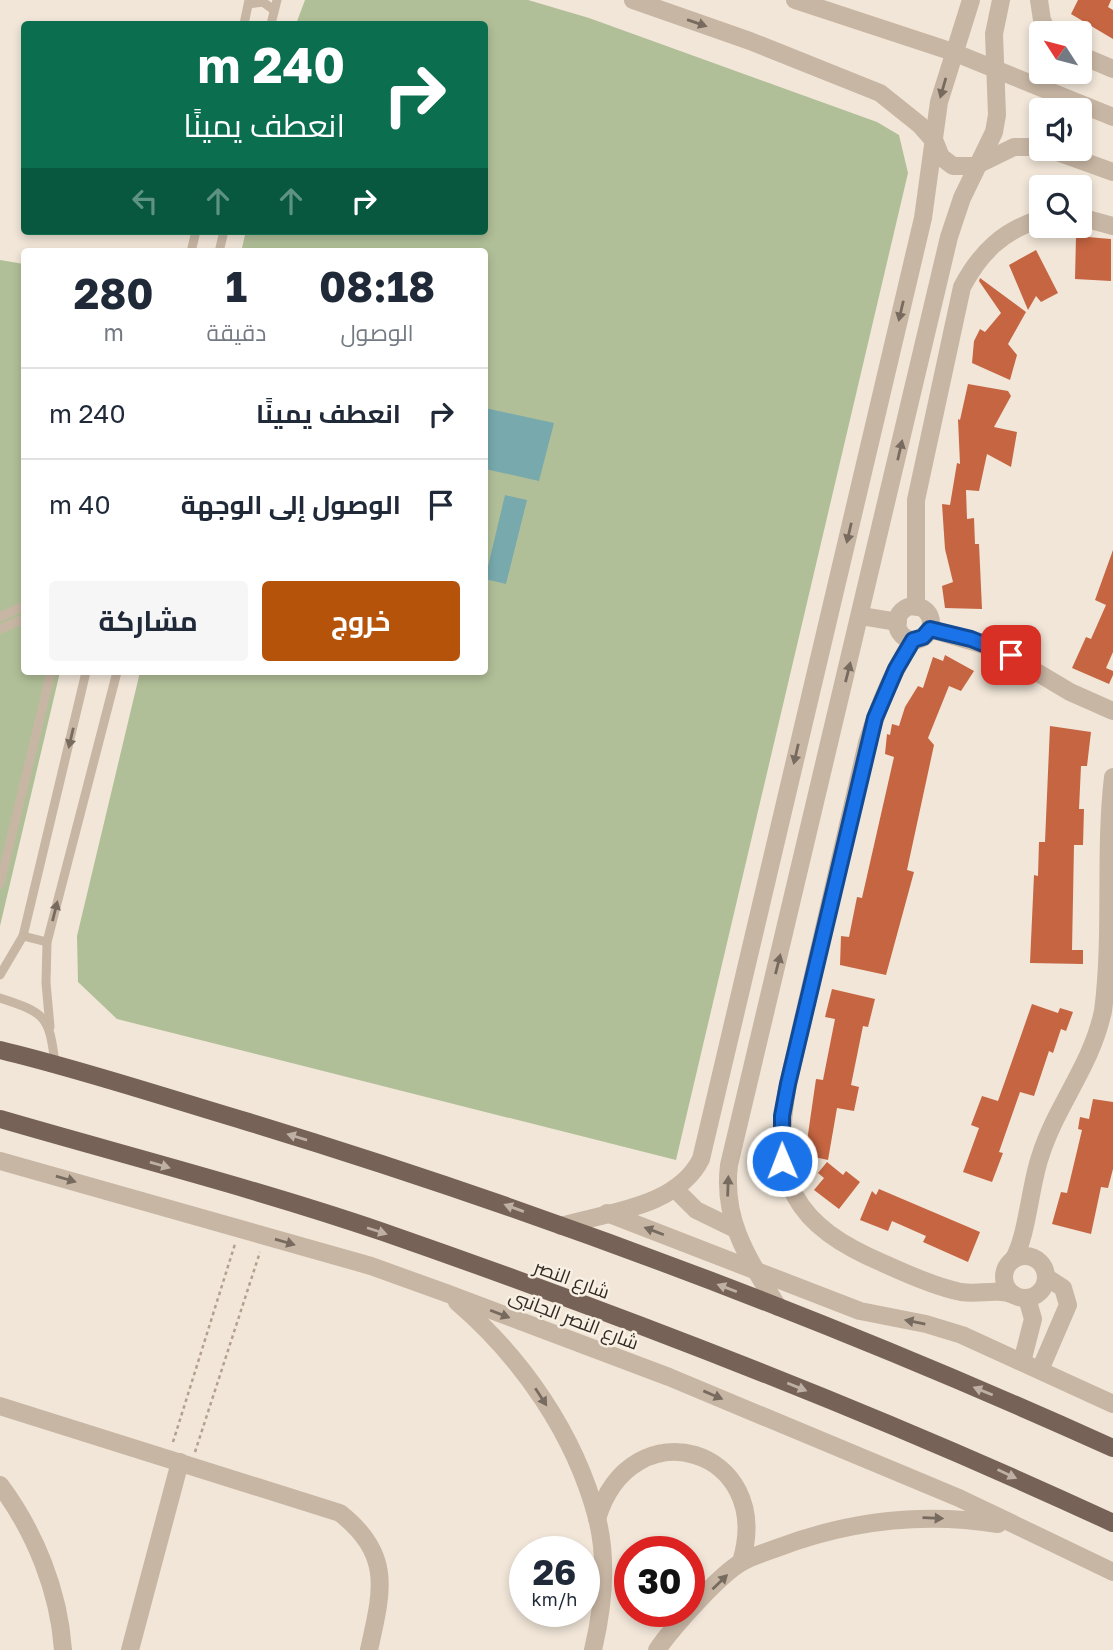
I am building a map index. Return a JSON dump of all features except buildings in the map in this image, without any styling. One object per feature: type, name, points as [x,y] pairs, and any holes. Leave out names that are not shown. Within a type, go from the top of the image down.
[{"type":"main road","points":[[0,1050],[55,1063],[395,1167],[561,1226],[778,1307],[1014,1403],[1113,1448]]},
{"type":"main road","name":"شارع النصر","points":[[0,1119],[382,1232],[721,1356],[984,1463],[1113,1523]]},
{"type":"street","points":[[633,0],[871,88],[889,98],[935,142],[941,157],[953,166],[968,168],[1014,147],[1029,148]]},
{"type":"street","points":[[795,0],[953,52],[1113,117]]},
{"type":"street","points":[[561,1226],[676,1190],[694,1172],[701,1159],[923,218],[939,102],[971,0]]},
{"type":"street","points":[[778,1307],[733,1228],[727,1197],[729,1165],[950,237],[962,198],[982,163],[997,115],[994,34],[1001,0]]},
{"type":"street","points":[[1039,0],[1042,21]]},
{"type":"street","points":[[1092,60],[1113,69]]},
{"type":"street","points":[[1082,161],[1113,172]]},
{"type":"street","points":[[1092,220],[1113,226]]},
{"type":"street","points":[[916,607],[916,500],[962,287],[972,267],[997,240],[1029,224]]},
{"type":"street","points":[[913,640],[900,632],[898,622],[902,612],[916,607],[928,614],[930,629],[923,637],[913,640],[896,669],[867,743],[788,1084],[782,1116],[782,1161],[793,1194],[806,1213],[836,1239],[867,1257],[946,1287],[969,1293],[987,1291],[1020,1297],[1043,1289],[1045,1269],[1034,1258],[1023,1232]]},
{"type":"street","points":[[861,616],[898,622]]},
{"type":"street","points":[[930,629],[998,649],[1070,692],[1113,711]]},
{"type":"street","points":[[987,1291],[1004,1278],[1013,1260],[1023,1232],[1041,1153],[1083,1071],[1103,1014],[1108,986],[1109,832],[1113,777]]},
{"type":"street","name":"شارع النصر الجانبى","points":[[0,1161],[371,1266],[446,1293],[670,1377],[959,1498],[1113,1572]]},
{"type":"street","points":[[676,1190],[708,1218],[733,1228]]},
{"type":"street","points":[[607,1213],[860,1311],[926,1324],[962,1335],[1113,1404]]},
{"type":"street","points":[[1013,1260],[1020,1257],[1034,1258]]},
{"type":"street","points":[[1040,1370],[1068,1305],[1063,1288],[1046,1277]]},
{"type":"street","points":[[1004,1278],[1033,1319],[1022,1362]]},
{"type":"street","points":[[446,1293],[482,1324],[514,1358],[542,1396],[565,1437],[597,1519],[604,1595],[593,1650]]},
{"type":"street","points":[[0,1406],[319,1504],[340,1513],[358,1528],[372,1546],[381,1579],[382,1591],[369,1650]]},
{"type":"street","points":[[597,1519],[611,1486],[637,1461],[659,1453],[683,1452],[706,1459],[726,1473],[744,1504],[748,1515],[748,1539],[741,1562]]},
{"type":"street","points":[[130,1650],[180,1462]]},
{"type":"street","points":[[0,1485],[27,1528],[44,1566],[57,1606],[63,1650]]},
{"type":"street","points":[[657,1650],[686,1615],[741,1562],[831,1530],[876,1521],[946,1518],[1015,1526]]},
{"type":"lane","points":[[245,21],[249,2],[276,5]]},
{"type":"lane","points":[[0,617],[21,607]]},
{"type":"lane","points":[[0,629],[21,620]]},
{"type":"lane","points":[[0,884],[50,675]]},
{"type":"lane","points":[[0,975],[23,936],[85,675]]},
{"type":"lane","points":[[55,1063],[46,984],[47,942],[116,675]]},
{"type":"lane","points":[[23,936],[47,942]]},
{"type":"lane","points":[[0,998],[34,1011],[50,1027]]},
{"type":"path","points":[[180,1462],[240,1229]]},
{"type":"path","points":[[180,1462],[265,1236]]},
{"type":"green space","points":[[305,0],[528,0],[589,18],[877,122],[899,135],[908,173],[676,1160],[117,1019],[78,982],[77,936],[139,675],[488,675],[488,248],[242,248],[245,235],[488,235],[488,21],[297,21]]},
{"type":"green space","points":[[0,260],[21,264],[21,675],[59,675],[0,926]]},
{"type":"water","points":[[488,409],[554,423],[539,481],[488,470]]},
{"type":"water","points":[[505,495],[527,500],[506,584],[488,580],[488,566]]},
{"type":"route","points":[[782,1161],[782,1116],[788,1084],[867,743],[896,669],[913,640],[919,640],[928,634],[930,629],[971,639],[1011,655]]}]
